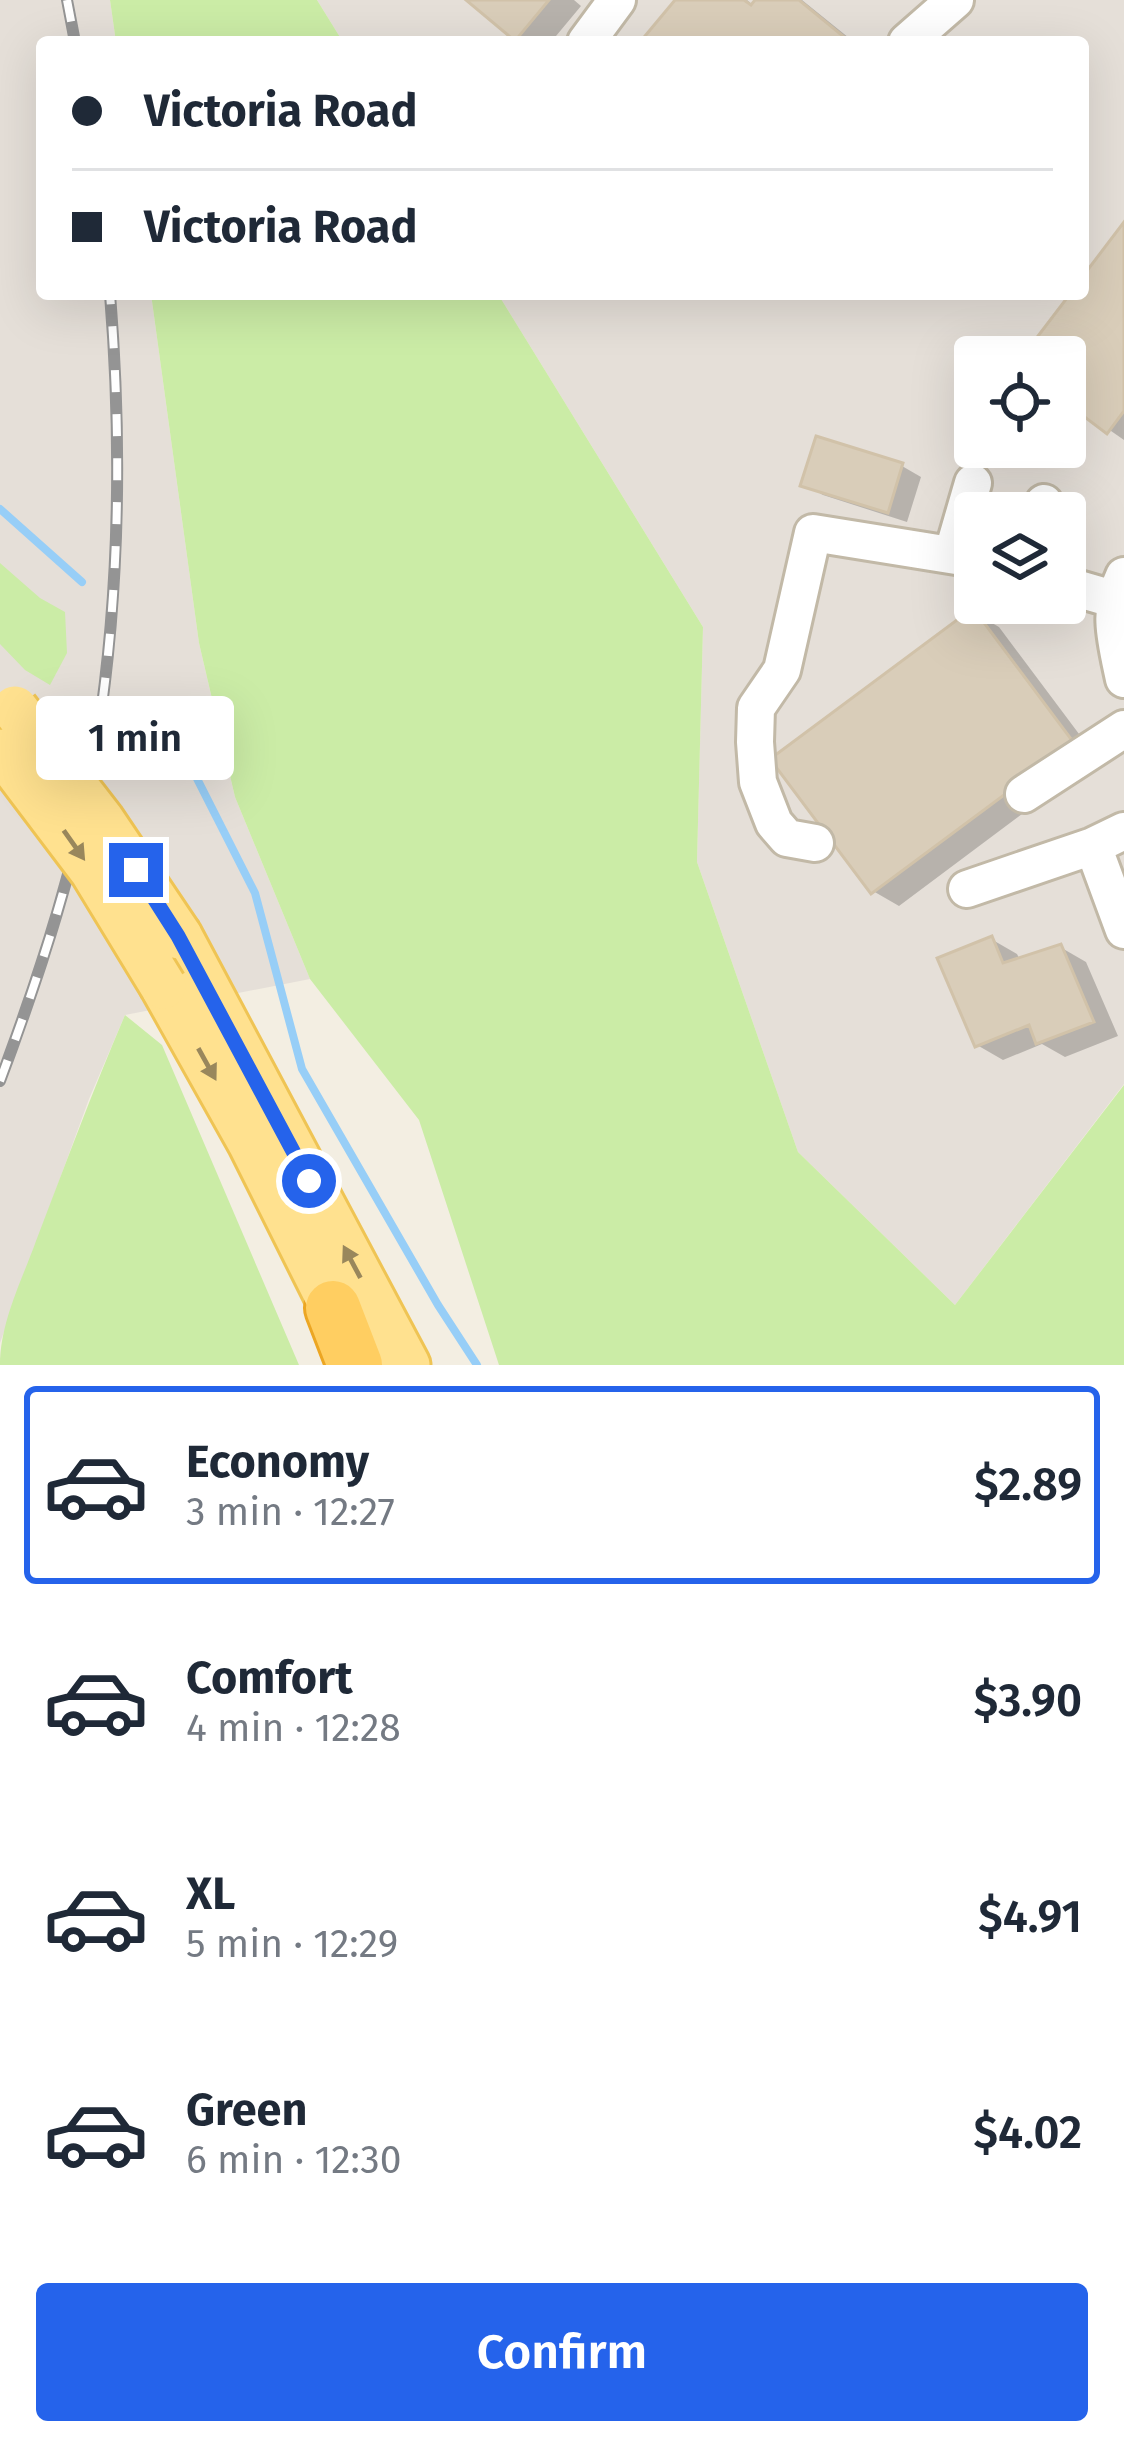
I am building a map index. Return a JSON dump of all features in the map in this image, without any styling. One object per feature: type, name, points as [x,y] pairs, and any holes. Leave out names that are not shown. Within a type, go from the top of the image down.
[{"type":"highway","points":[[333,1308],[359,1365]]},
{"type":"main road","points":[[5,725],[101,820],[178,936],[407,1365]]},
{"type":"main road","points":[[5,725],[163,986],[250,1143],[333,1308]]},
{"type":"street","points":[[590,36],[616,0]]},
{"type":"street","points":[[972,492],[973,483]]},
{"type":"street","points":[[815,843],[787,838],[774,823],[758,782],[754,742],[756,708],[782,670],[813,533],[954,554]]},
{"type":"street","points":[[1086,586],[1119,588],[1114,630],[1124,679]]},
{"type":"street","points":[[1024,794],[1124,729]]},
{"type":"street","points":[[968,890],[1109,838],[1124,930]]},
{"type":"shaded area","points":[[0,0],[110,0],[115,36],[36,36],[36,300],[152,300],[199,643],[235,797],[310,979],[125,1015],[89,1099],[0,1343]]},
{"type":"shaded area","points":[[317,0],[1124,0],[1124,1084],[955,1305],[798,1152],[697,862],[703,627],[502,300],[1089,300],[1089,36],[339,36]]},
{"type":"green space","points":[[110,0],[317,0],[339,36],[115,36]]},
{"type":"green space","points":[[152,300],[502,300],[703,627],[697,862],[798,1152],[955,1305],[1124,1085],[1124,1365],[499,1365],[419,1120],[310,979],[235,797],[199,643]]},
{"type":"green space","points":[[0,563],[40,598],[65,612],[67,653],[50,685],[25,670],[0,644]]},
{"type":"green space","points":[[125,1015],[162,1045],[299,1365],[0,1365],[13,1302]]},
{"type":"building","points":[[466,0],[549,0],[519,36],[509,36]]},
{"type":"building","points":[[675,0],[744,0],[751,5],[755,0],[799,0],[843,36],[645,36]]},
{"type":"building","points":[[1124,222],[1124,411],[1107,434],[1086,418],[1086,336],[1038,336],[1065,300],[1089,300],[1089,268]]},
{"type":"building","points":[[816,436],[903,463],[888,513],[800,486]]},
{"type":"building","points":[[954,622],[985,624],[1074,743],[871,894],[770,759]]},
{"type":"building","points":[[992,936],[1003,963],[1061,944],[1094,1022],[1036,1044],[1029,1025],[975,1047],[937,958]]},
{"type":"waterway","points":[[0,509],[82,582]]},
{"type":"waterway","points":[[183,751],[255,893],[302,1069],[477,1365]]},
{"type":"railway","points":[[67,0],[74,36]]},
{"type":"railway","points":[[0,1081],[57,913],[80,827],[105,684],[117,517],[110,300]]},
{"type":"route","points":[[136,870],[213,998],[309,1181]]}]
